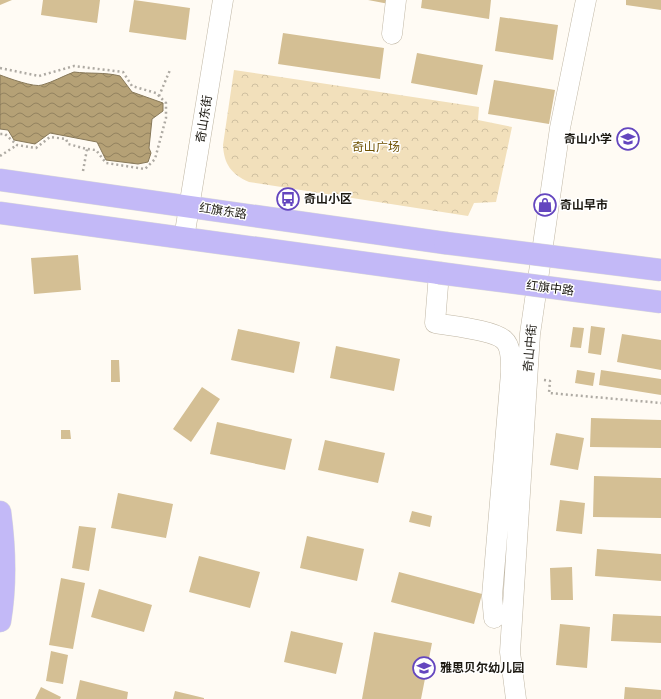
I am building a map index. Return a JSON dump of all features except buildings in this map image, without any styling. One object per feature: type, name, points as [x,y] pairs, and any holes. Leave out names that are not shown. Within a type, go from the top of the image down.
[{"type":"main road","name":"红旗东路","points":[[0,180],[445,243],[661,270]]},
{"type":"main road","points":[[0,213],[439,273]]},
{"type":"main road","name":"红旗中路","points":[[439,273],[661,302]]},
{"type":"main road","points":[[0,512],[5,564],[3,603],[0,621]]},
{"type":"street","name":"奇山东街","points":[[184,238],[223,0]]},
{"type":"street","points":[[392,34],[396,0]]},
{"type":"street","name":"奇山中街","points":[[516,699],[510,652],[530,334],[560,128],[586,0]]},
{"type":"street","points":[[439,273],[435,323],[492,334],[505,341],[510,352],[511,373],[492,596],[494,618]]},
{"type":"path","points":[[0,68],[39,76],[74,66],[123,72],[132,86],[156,93],[166,103],[166,118],[155,159],[145,169],[106,163],[96,150],[68,144],[66,139],[50,137],[36,148],[17,145],[5,134],[0,134]]},
{"type":"path","points":[[159,96],[170,70]]},
{"type":"path","points":[[0,156],[17,145]]},
{"type":"path","points":[[83,171],[87,149]]},
{"type":"path","points":[[544,380],[550,381],[548,393],[661,403]]},
{"type":"green space","name":"奇山广场","points":[[234,70],[479,107],[478,120],[512,127],[496,202],[474,203],[468,216],[249,182],[237,176],[227,163],[223,145]]},
{"type":"water","points":[[74,72],[120,76],[132,92],[163,103],[163,111],[152,119],[149,148],[151,153],[148,162],[138,164],[106,160],[97,142],[50,133],[35,144],[14,140],[8,130],[0,129],[0,75],[39,86]]},
{"type":"place","name":"奇山小学","points":[[628,139]]},
{"type":"place","name":"奇山小区","points":[[288,199]]},
{"type":"place","name":"奇山早市","points":[[545,205]]},
{"type":"place","name":"雅思贝尔幼儿园","points":[[424,668]]}]
